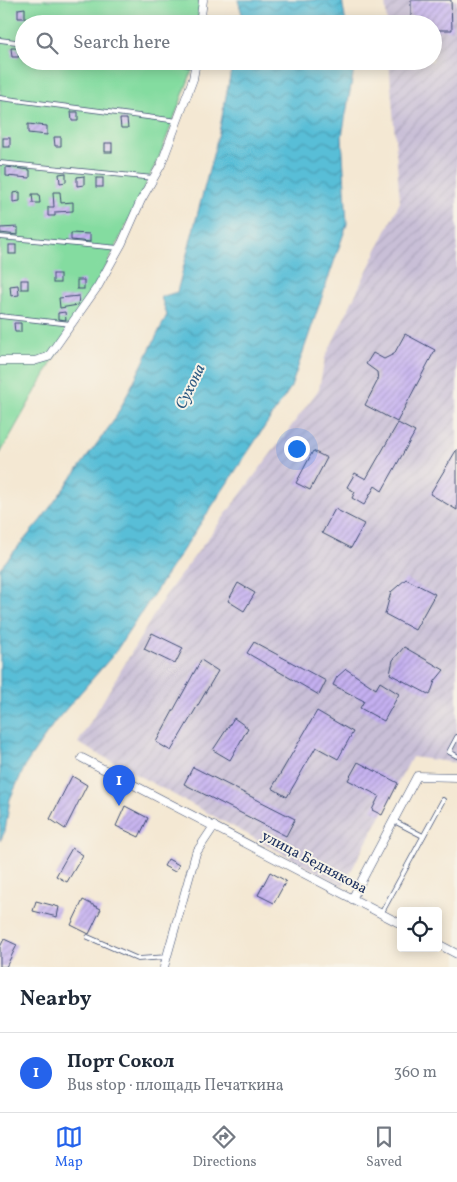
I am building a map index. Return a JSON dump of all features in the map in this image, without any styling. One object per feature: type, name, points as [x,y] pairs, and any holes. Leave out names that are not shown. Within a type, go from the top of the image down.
[{"type":"street","points":[[201,15],[203,0]]},
{"type":"street","points":[[0,361],[34,361],[48,357],[98,286],[120,248],[154,178],[178,121],[193,79],[194,70]]},
{"type":"street","name":"улица Беднякова","points":[[82,758],[397,922]]},
{"type":"street","points":[[352,899],[417,776],[457,777]]},
{"type":"street","points":[[164,967],[196,853],[214,826]]},
{"type":"street","points":[[442,946],[457,954]]},
{"type":"lane","points":[[0,40],[15,42]]},
{"type":"lane","points":[[0,98],[178,121]]},
{"type":"lane","points":[[0,163],[154,178]]},
{"type":"lane","points":[[0,236],[120,248]]},
{"type":"lane","points":[[0,316],[71,324]]},
{"type":"lane","points":[[457,737],[449,752],[457,756]]},
{"type":"lane","points":[[381,914],[443,800]]},
{"type":"lane","points":[[394,820],[423,836]]},
{"type":"lane","points":[[88,937],[138,959],[167,957]]},
{"type":"shaded area","points":[[385,0],[457,0],[457,763],[412,757],[343,886],[78,743],[165,596],[319,389],[325,358],[400,202],[390,70],[442,70],[442,15],[386,15]]},
{"type":"green space","points":[[0,0],[200,0],[199,15],[15,15],[15,70],[192,70],[160,155],[107,265],[0,454]]},
{"type":"water","points":[[238,0],[342,0],[344,15],[242,15]]},
{"type":"water","name":"Сухона","points":[[231,70],[354,70],[342,136],[347,224],[291,387],[114,654],[54,723],[26,764],[10,799],[5,831],[0,841],[0,568],[40,521],[115,419],[167,315],[161,297],[177,292],[219,132]]},
{"type":"building","points":[[411,0],[451,0],[452,30],[442,30],[442,15],[411,15]]},
{"type":"building","points":[[25,8],[25,15],[18,15],[18,9]]},
{"type":"building","points":[[11,48],[15,48],[15,57],[12,57]]},
{"type":"building","points":[[71,112],[78,112],[78,121],[72,121]]},
{"type":"building","points":[[120,119],[127,119],[128,128],[121,128]]},
{"type":"building","points":[[28,124],[47,126],[47,135],[28,133]]},
{"type":"building","points":[[54,137],[61,137],[61,146],[55,146]]},
{"type":"building","points":[[3,138],[10,138],[10,147],[3,147]]},
{"type":"building","points":[[105,143],[112,143],[112,152],[105,152]]},
{"type":"building","points":[[6,167],[30,170],[30,178],[6,176]]},
{"type":"building","points":[[66,173],[66,182],[60,183],[59,174]]},
{"type":"building","points":[[84,176],[84,185],[77,186],[77,177]]},
{"type":"building","points":[[96,178],[103,178],[103,187],[96,187]]},
{"type":"building","points":[[20,192],[20,201],[13,202],[13,193]]},
{"type":"building","points":[[53,192],[60,192],[61,203],[73,202],[73,211],[55,212],[55,216],[48,216],[48,207],[54,207]]},
{"type":"building","points":[[32,194],[39,194],[40,203],[33,203]]},
{"type":"building","points":[[18,227],[18,235],[0,233],[0,228]]},
{"type":"building","points":[[71,233],[90,234],[90,242],[71,240]]},
{"type":"building","points":[[9,245],[16,245],[16,254],[9,254]]},
{"type":"building","points":[[53,274],[60,274],[60,283],[53,283]]},
{"type":"building","points":[[21,280],[28,280],[28,289],[21,289]]},
{"type":"building","points":[[77,280],[84,280],[84,289],[77,289]]},
{"type":"building","points":[[18,285],[19,295],[11,296],[10,286]]},
{"type":"building","points":[[79,296],[78,305],[60,308],[59,298]]},
{"type":"building","points":[[65,312],[66,320],[58,319],[58,313]]},
{"type":"building","points":[[14,323],[21,323],[21,332],[15,332]]},
{"type":"building","points":[[405,334],[435,350],[397,422],[365,405],[378,380],[377,372],[366,364],[373,353],[384,359],[394,354]]},
{"type":"building","points":[[398,423],[415,432],[382,491],[375,486],[364,505],[352,498],[355,492],[347,487],[355,473],[366,479]]},
{"type":"building","points":[[457,449],[457,510],[430,494]]},
{"type":"building","points":[[313,451],[327,458],[310,490],[296,483]]},
{"type":"building","points":[[335,509],[364,524],[351,548],[322,533]]},
{"type":"building","points":[[406,579],[435,594],[415,630],[385,614],[391,592]]},
{"type":"building","points":[[238,583],[255,593],[244,611],[228,601]]},
{"type":"building","points":[[152,633],[183,648],[175,664],[144,649]]},
{"type":"building","points":[[254,642],[326,681],[319,695],[247,653]]},
{"type":"building","points":[[404,647],[444,670],[435,681],[430,695],[390,674],[393,660]]},
{"type":"building","points":[[201,660],[218,671],[171,751],[156,742]]},
{"type":"building","points":[[346,669],[376,689],[380,682],[399,694],[384,721],[360,708],[364,701],[333,685],[337,677]]},
{"type":"building","points":[[317,711],[353,732],[338,759],[316,747],[287,797],[272,788]]},
{"type":"building","points":[[234,718],[248,728],[230,760],[213,750]]},
{"type":"building","points":[[358,762],[398,783],[382,815],[372,810],[379,796],[348,780]]},
{"type":"building","points":[[193,767],[295,819],[286,836],[184,784]]},
{"type":"building","points":[[72,776],[87,785],[65,829],[50,819]]},
{"type":"building","points":[[125,806],[148,818],[139,837],[116,826]]},
{"type":"building","points":[[72,848],[83,855],[67,882],[56,876]]},
{"type":"building","points":[[168,859],[179,865],[175,872],[164,866]]},
{"type":"building","points":[[270,872],[286,881],[274,903],[258,895]]},
{"type":"building","points":[[83,900],[101,909],[89,934],[71,925]]},
{"type":"building","points":[[36,901],[59,907],[57,917],[33,911]]},
{"type":"building","points":[[4,939],[17,945],[6,967],[0,967],[0,947]]},
{"type":"place","name":"Порт Сокол","points":[[119,806]]}]
